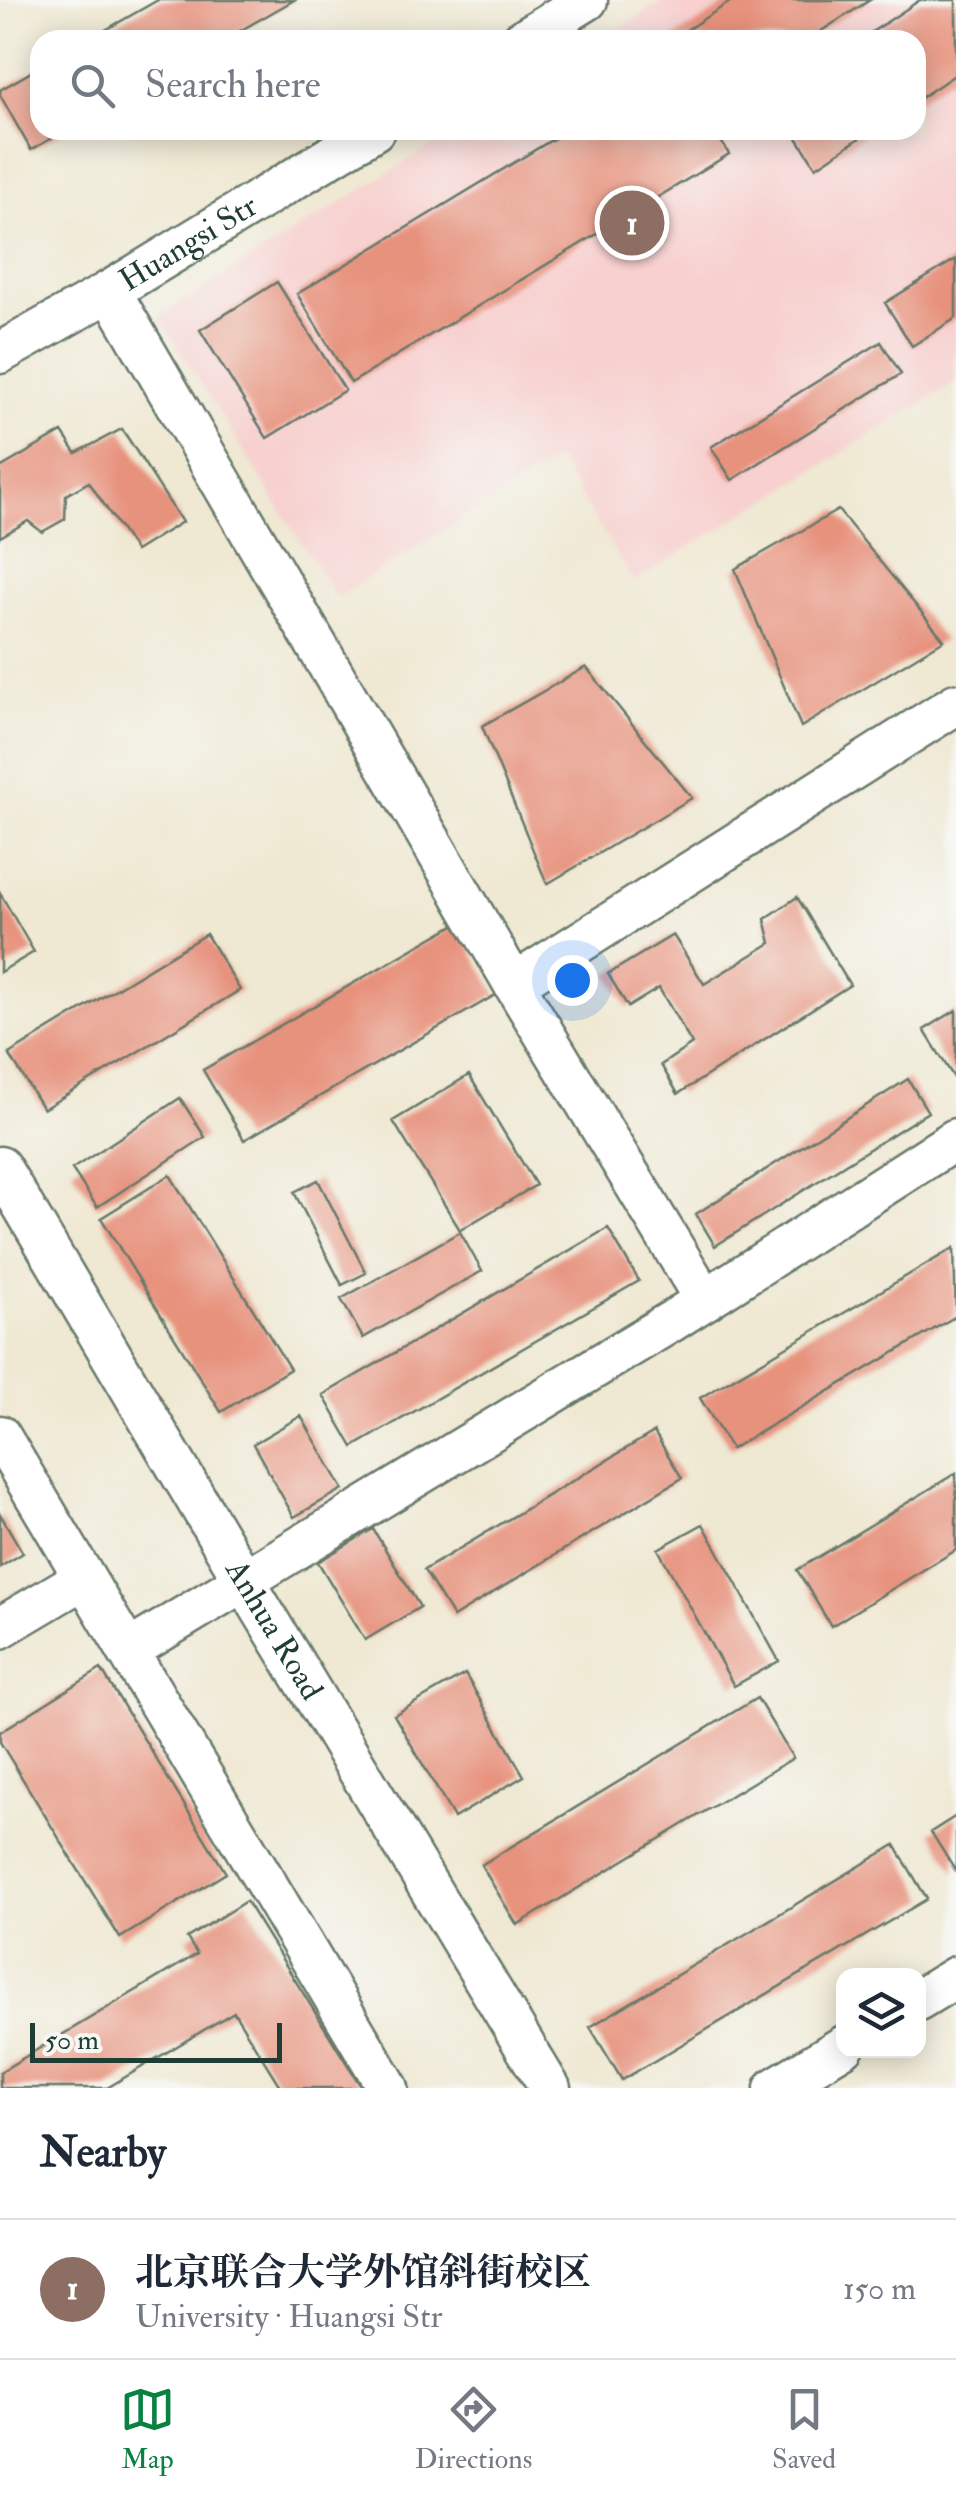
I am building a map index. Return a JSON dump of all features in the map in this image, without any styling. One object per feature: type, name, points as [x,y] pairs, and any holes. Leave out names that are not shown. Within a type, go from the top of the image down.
[{"type":"street","points":[[538,30],[588,0]]},
{"type":"street","name":"Huangsi Str","points":[[0,354],[358,140]]},
{"type":"street","points":[[110,290],[514,984],[705,1300]]},
{"type":"street","points":[[514,984],[956,704]]},
{"type":"street","points":[[128,1651],[705,1300],[956,1140]]},
{"type":"street","name":"Anhua Road","points":[[0,1168],[550,2088]]},
{"type":"street","points":[[0,1436],[388,2088]]},
{"type":"street","points":[[0,1628],[84,1578]]},
{"type":"street","points":[[926,1995],[956,1977]]},
{"type":"street","points":[[774,2088],[836,2051]]},
{"type":"shaded area","points":[[664,0],[956,0],[956,382],[634,582],[557,459],[336,598],[159,317],[441,140],[926,140],[926,30],[617,30]]},
{"type":"building","points":[[158,0],[294,0],[242,30],[106,30]]},
{"type":"building","points":[[733,0],[870,0],[823,30],[686,30]]},
{"type":"building","points":[[920,0],[956,0],[956,74],[926,94],[926,30],[875,30]]},
{"type":"building","points":[[30,73],[30,140],[48,140],[31,150],[0,90]]},
{"type":"building","points":[[551,140],[720,140],[729,154],[351,383],[297,294]]},
{"type":"building","points":[[798,140],[857,140],[816,167]]},
{"type":"building","points":[[956,259],[956,318],[912,346],[885,303]]},
{"type":"building","points":[[277,282],[345,390],[267,438],[200,330]]},
{"type":"building","points":[[881,342],[901,374],[732,480],[711,447]]},
{"type":"building","points":[[122,429],[182,522],[135,551],[89,482],[66,495],[65,519],[42,532],[28,521],[0,537],[0,468],[62,432],[76,453]]},
{"type":"building","points":[[838,510],[944,640],[801,727],[735,569]]},
{"type":"building","points":[[586,667],[692,798],[547,884],[482,726]]},
{"type":"building","points":[[0,893],[34,952],[0,972]]},
{"type":"building","points":[[797,897],[850,985],[678,1094],[661,1065],[692,1044],[659,988],[628,1007],[608,974],[673,935],[704,984],[771,943],[765,919]]},
{"type":"building","points":[[456,924],[497,994],[244,1140],[203,1070]]},
{"type":"building","points":[[206,934],[240,990],[43,1109],[9,1054]]},
{"type":"building","points":[[956,1010],[956,1081],[924,1030]]},
{"type":"building","points":[[469,1075],[536,1185],[460,1230],[393,1121]]},
{"type":"building","points":[[908,1079],[928,1112],[715,1246],[696,1214]]},
{"type":"building","points":[[180,1098],[205,1137],[97,1207],[72,1169]]},
{"type":"building","points":[[170,1175],[290,1369],[221,1412],[101,1218]]},
{"type":"building","points":[[318,1180],[366,1273],[342,1285],[294,1192]]},
{"type":"building","points":[[608,1228],[639,1281],[353,1447],[323,1395]]},
{"type":"building","points":[[460,1232],[482,1271],[363,1338],[341,1299]]},
{"type":"building","points":[[954,1248],[956,1316],[731,1449],[700,1398]]},
{"type":"building","points":[[301,1416],[343,1489],[294,1517],[253,1444]]},
{"type":"building","points":[[654,1432],[682,1478],[453,1617],[424,1570]]},
{"type":"building","points":[[956,1473],[956,1550],[831,1626],[797,1570]]},
{"type":"building","points":[[0,1514],[23,1553],[0,1567]]},
{"type":"building","points":[[703,1524],[779,1661],[734,1686],[658,1549]]},
{"type":"building","points":[[373,1529],[420,1607],[365,1640],[318,1562]]},
{"type":"building","points":[[101,1669],[226,1873],[120,1938],[0,1742],[0,1732]]},
{"type":"building","points":[[465,1674],[524,1776],[454,1818],[394,1715]]},
{"type":"building","points":[[757,1698],[793,1758],[517,1925],[481,1865]]},
{"type":"building","points":[[956,1816],[956,1872],[931,1832]]},
{"type":"building","points":[[895,1845],[927,1899],[622,2080],[590,2027]]},
{"type":"building","points":[[246,1901],[362,2088],[281,2088],[234,2012],[107,2088],[0,2088],[0,2072],[197,1954],[187,1938]]},
{"type":"place","name":"北京联合大学外馆斜街校区","points":[[632,223]]}]
